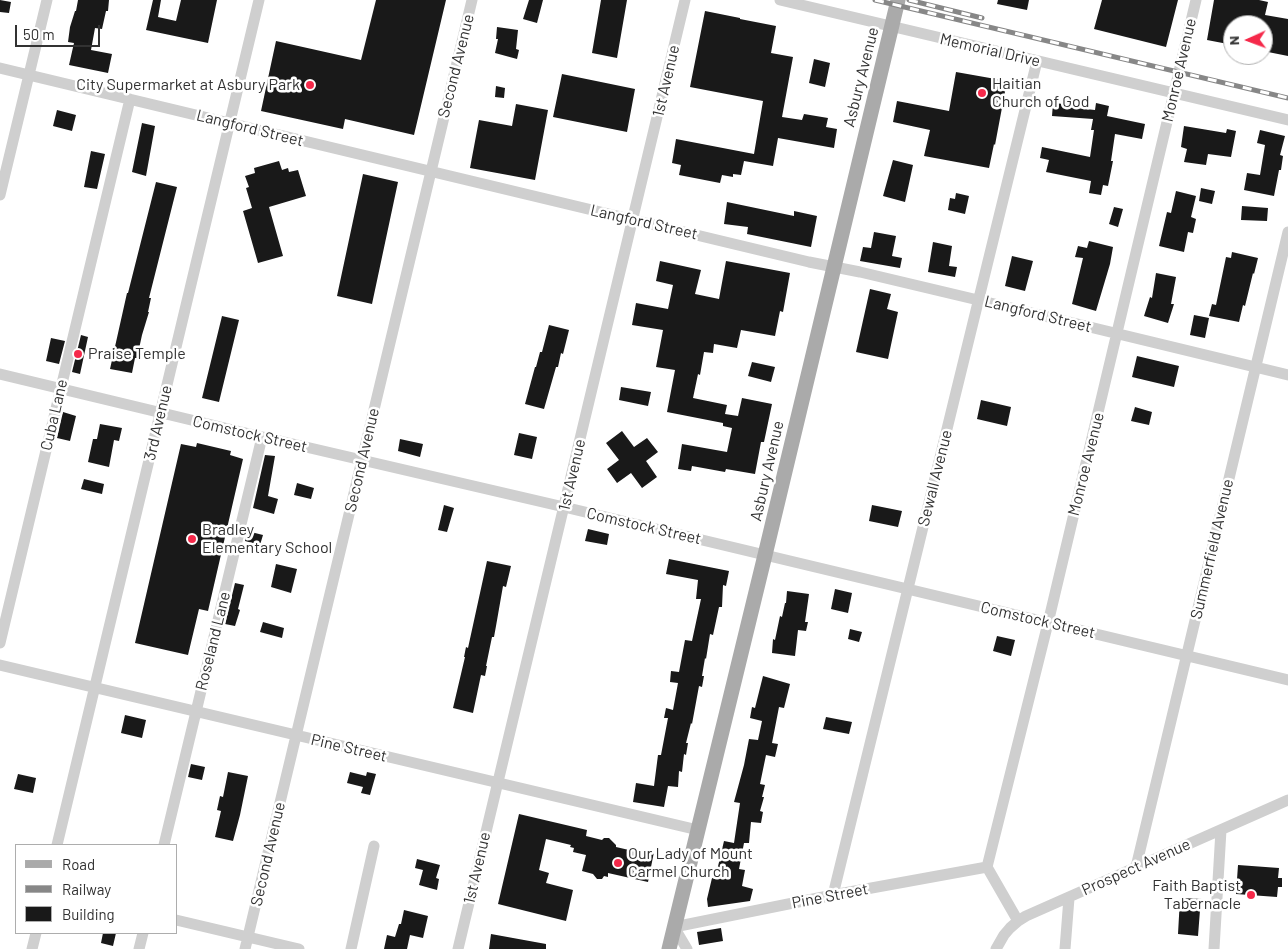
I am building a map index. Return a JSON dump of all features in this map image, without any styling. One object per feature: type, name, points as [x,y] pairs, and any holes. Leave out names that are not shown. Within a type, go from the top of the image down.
[{"type":"main road","name":"Asbury Avenue","points":[[669,949],[898,0]]},
{"type":"street","points":[[0,195],[47,0]]},
{"type":"street","name":"3rd Avenue","points":[[57,844],[259,0]]},
{"type":"street","name":"Second Avenue","points":[[245,949],[472,0]]},
{"type":"street","name":"1st Avenue","points":[[458,949],[685,0]]},
{"type":"street","name":"Memorial Drive","points":[[780,0],[1288,120]]},
{"type":"street","name":"Monroe Avenue","points":[[987,867],[1118,333],[1196,0]]},
{"type":"street","name":"Sewall Avenue","points":[[833,895],[1037,60]]},
{"type":"street","name":"Langford Street","points":[[0,68],[808,262],[860,272],[1288,374]]},
{"type":"street","name":"Cuba Lane","points":[[0,643],[130,99]]},
{"type":"street","name":"Summerfield Avenue","points":[[1136,867],[1288,232]]},
{"type":"street","name":"Comstock Street","points":[[0,374],[1288,680]]},
{"type":"street","name":"Roseland Lane","points":[[164,844],[262,436]]},
{"type":"street","name":"Pine Street","points":[[0,665],[698,830]]},
{"type":"street","name":"Prospect Avenue","points":[[996,949],[1004,935],[1018,921],[1288,800]]},
{"type":"street","points":[[1214,949],[1221,830]]},
{"type":"street","points":[[351,949],[374,846]]},
{"type":"street","points":[[987,867],[1018,921]]},
{"type":"street","name":"Pine Street","points":[[674,927],[987,867]]},
{"type":"street","points":[[1065,949],[1069,898]]},
{"type":"street","points":[[178,920],[299,949]]},
{"type":"street","points":[[674,927],[687,949]]},
{"type":"street","points":[[32,949],[36,934]]},
{"type":"street","points":[[139,949],[143,934]]},
{"type":"building","points":[[0,0],[11,2],[9,13],[0,12]]},
{"type":"building","points":[[78,0],[109,0],[108,11],[106,11],[102,29],[95,28],[91,50],[112,54],[108,73],[69,65],[74,43],[68,42],[70,27]]},
{"type":"building","points":[[153,0],[161,0],[158,17],[176,21],[181,0],[217,0],[208,43],[146,30]]},
{"type":"building","points":[[376,0],[446,0],[414,135],[345,119],[343,129],[261,111],[276,41],[361,60]]},
{"type":"building","points":[[529,0],[543,0],[537,23],[523,19]]},
{"type":"building","points":[[601,0],[627,0],[617,58],[592,53]]},
{"type":"building","points":[[998,0],[1029,0],[1027,10],[997,4]]},
{"type":"building","points":[[1102,0],[1178,0],[1166,47],[1094,29]]},
{"type":"building","points":[[1214,0],[1259,0],[1268,2],[1265,15],[1223,15],[1223,43],[1207,40]]},
{"type":"building","points":[[705,11],[776,26],[771,53],[793,57],[782,117],[802,120],[804,114],[828,118],[826,127],[837,129],[834,148],[778,138],[773,166],[744,161],[741,175],[733,174],[733,177],[722,175],[720,183],[679,175],[681,165],[672,163],[676,139],[754,154],[763,101],[690,87]]},
{"type":"building","points":[[1273,16],[1288,19],[1288,56],[1273,53]]},
{"type":"building","points":[[497,27],[518,30],[516,49],[519,50],[517,59],[495,53],[498,39],[496,39]]},
{"type":"building","points":[[814,59],[830,63],[825,87],[809,83]]},
{"type":"building","points":[[956,72],[1007,81],[989,168],[924,156],[930,130],[893,122],[897,101],[949,111]]},
{"type":"building","points":[[562,74],[635,89],[627,132],[553,117]]},
{"type":"building","points":[[496,86],[505,88],[504,98],[495,97]]},
{"type":"building","points":[[1064,99],[1077,100],[1076,108],[1095,110],[1096,103],[1109,106],[1107,116],[1145,124],[1142,139],[1115,134],[1111,161],[1113,161],[1108,186],[1103,185],[1101,195],[1089,193],[1091,181],[1046,172],[1049,160],[1040,158],[1042,147],[1090,157],[1094,130],[1091,130],[1093,119],[1052,116],[1053,103],[1064,104]]},
{"type":"building","points":[[516,104],[548,110],[535,180],[470,168],[479,120],[512,126]]},
{"type":"building","points":[[57,110],[76,115],[72,131],[53,126]]},
{"type":"building","points":[[142,123],[155,126],[146,176],[132,172]]},
{"type":"building","points":[[1184,126],[1226,133],[1227,129],[1236,131],[1231,157],[1208,154],[1206,165],[1184,162],[1187,149],[1181,147]]},
{"type":"building","points":[[1260,130],[1285,136],[1280,155],[1283,156],[1281,170],[1279,170],[1274,196],[1244,190],[1247,173],[1260,175],[1265,145],[1257,143]]},
{"type":"building","points":[[91,151],[105,154],[97,189],[84,187]]},
{"type":"building","points":[[893,160],[913,165],[905,202],[883,196]]},
{"type":"building","points":[[279,161],[282,170],[288,168],[289,172],[298,170],[306,196],[269,207],[283,256],[258,263],[243,211],[252,208],[246,188],[249,187],[245,176],[255,173],[254,168]]},
{"type":"building","points":[[363,174],[398,182],[372,304],[337,296]]},
{"type":"building","points":[[156,182],[177,187],[149,298],[151,298],[149,312],[132,373],[110,369],[127,293]]},
{"type":"building","points":[[1201,188],[1215,191],[1212,204],[1199,201]]},
{"type":"building","points":[[1176,191],[1196,196],[1191,217],[1196,219],[1193,233],[1188,232],[1184,252],[1159,246],[1167,212],[1171,213]]},
{"type":"building","points":[[956,193],[969,196],[965,214],[948,210],[950,198],[955,199]]},
{"type":"building","points":[[727,202],[794,216],[794,211],[817,216],[811,247],[747,234],[748,227],[724,224]]},
{"type":"building","points":[[1242,206],[1268,208],[1267,221],[1241,220]]},
{"type":"building","points":[[1114,207],[1123,209],[1118,227],[1109,224]]},
{"type":"building","points":[[874,232],[896,236],[892,256],[902,258],[900,268],[860,261],[863,247],[871,248]]},
{"type":"building","points":[[1089,241],[1113,247],[1096,311],[1072,304],[1083,258],[1075,257],[1078,246],[1087,248]]},
{"type":"building","points":[[933,242],[952,246],[949,266],[957,267],[955,277],[928,272]]},
{"type":"building","points":[[1232,252],[1258,258],[1239,322],[1209,316],[1212,304],[1216,305],[1226,257],[1231,258]]},
{"type":"building","points":[[1012,256],[1033,261],[1025,291],[1005,286]]},
{"type":"building","points":[[660,261],[701,270],[695,294],[719,299],[726,261],[790,273],[783,312],[780,311],[775,336],[741,330],[737,348],[714,344],[713,353],[704,352],[693,398],[727,405],[725,414],[738,416],[742,398],[772,404],[764,442],[761,442],[755,474],[726,469],[725,472],[692,466],[691,471],[678,469],[682,444],[727,452],[732,428],[723,426],[723,423],[667,412],[675,370],[656,367],[663,330],[632,325],[636,303],[668,309],[673,285],[656,281]]},
{"type":"building","points":[[1156,273],[1176,277],[1171,304],[1174,304],[1168,323],[1144,316],[1150,297],[1152,298]]},
{"type":"building","points":[[870,289],[891,294],[887,309],[898,312],[888,359],[856,352]]},
{"type":"building","points":[[1194,315],[1209,318],[1205,338],[1190,335]]},
{"type":"building","points":[[222,316],[239,320],[219,402],[202,398]]},
{"type":"building","points":[[549,325],[569,330],[563,354],[561,353],[558,367],[556,367],[544,409],[525,404]]},
{"type":"building","name":"Praise Temple","points":[[81,335],[88,337],[80,374],[72,372]]},
{"type":"building","points":[[51,338],[65,341],[59,364],[46,361]]},
{"type":"building","points":[[1137,356],[1179,366],[1174,387],[1132,377]]},
{"type":"building","points":[[752,362],[775,367],[771,382],[748,376]]},
{"type":"building","points":[[621,387],[651,392],[648,406],[619,400]]},
{"type":"building","points":[[981,400],[1011,407],[1007,426],[977,419]]},
{"type":"building","points":[[1135,407],[1152,412],[1149,425],[1131,421]]},
{"type":"building","points":[[63,412],[76,416],[70,441],[57,438]]},
{"type":"building","points":[[100,424],[122,428],[119,441],[114,440],[109,467],[88,462],[93,439],[97,439]]},
{"type":"building","points":[[622,431],[634,447],[647,438],[658,452],[646,461],[657,477],[642,488],[631,473],[617,483],[607,469],[619,460],[606,443]]},
{"type":"building","points":[[519,433],[537,437],[532,459],[514,455]]},
{"type":"building","points":[[400,439],[423,444],[420,457],[398,451]]},
{"type":"building","points":[[197,443],[231,451],[230,455],[243,459],[208,611],[199,609],[188,655],[135,643],[181,444],[196,447]]},
{"type":"building","points":[[265,455],[275,456],[268,496],[278,499],[274,514],[253,508]]},
{"type":"building","points":[[84,479],[104,484],[102,494],[81,489]]},
{"type":"building","points":[[297,483],[314,488],[311,499],[294,495]]},
{"type":"building","points":[[444,505],[454,508],[447,532],[438,530]]},
{"type":"building","points":[[872,505],[902,511],[898,527],[869,521]]},
{"type":"building","points":[[588,529],[609,534],[607,545],[585,541]]},
{"type":"building","points":[[247,531],[263,535],[260,545],[245,541]]},
{"type":"building","points":[[669,559],[729,571],[726,586],[723,585],[722,607],[719,607],[713,635],[710,634],[702,676],[704,676],[702,687],[699,686],[692,724],[686,743],[688,743],[686,755],[684,754],[682,772],[679,771],[678,787],[668,786],[664,807],[633,802],[636,783],[654,786],[658,755],[661,755],[668,718],[664,718],[666,708],[673,710],[678,683],[670,682],[671,671],[679,672],[685,640],[692,641],[701,599],[696,599],[698,580],[666,574]]},
{"type":"building","points":[[487,561],[511,566],[506,587],[503,586],[485,676],[481,675],[473,713],[453,708]]},
{"type":"building","points":[[276,564],[297,569],[291,593],[271,587]]},
{"type":"building","points":[[235,583],[244,585],[235,626],[225,624]]},
{"type":"building","points":[[835,589],[852,593],[848,613],[831,609]]},
{"type":"building","points":[[787,591],[809,594],[805,622],[808,622],[806,631],[798,630],[795,656],[772,653],[773,639],[775,640],[780,616],[782,617]]},
{"type":"building","points":[[263,622],[284,628],[282,638],[260,632]]},
{"type":"building","points":[[850,629],[862,632],[859,642],[848,639]]},
{"type":"building","points":[[997,636],[1015,640],[1011,656],[993,651]]},
{"type":"building","points":[[763,676],[790,684],[784,708],[779,707],[772,743],[778,744],[775,757],[766,755],[760,784],[765,785],[760,811],[763,812],[761,823],[751,822],[749,843],[744,843],[739,869],[745,870],[742,886],[753,889],[750,901],[708,907],[707,899],[712,878],[715,879],[724,841],[734,843],[740,803],[734,802],[749,739],[758,740],[762,721],[750,718],[752,707],[755,708]]},
{"type":"building","points":[[125,715],[146,720],[142,738],[121,733]]},
{"type":"building","points":[[826,717],[852,722],[849,734],[823,729]]},
{"type":"building","points":[[191,764],[205,767],[202,780],[188,777]]},
{"type":"building","points":[[228,772],[248,776],[233,841],[215,837],[221,811],[217,810],[220,796],[223,797]]},
{"type":"building","points":[[350,772],[366,776],[367,772],[376,774],[370,795],[361,793],[363,787],[347,783]]},
{"type":"building","points":[[18,774],[36,778],[33,793],[14,789]]},
{"type":"building","points":[[519,814],[587,830],[586,836],[602,840],[609,838],[616,847],[642,853],[643,850],[654,852],[648,882],[608,873],[608,877],[604,876],[602,879],[597,879],[593,874],[582,871],[586,855],[573,852],[574,848],[570,847],[571,845],[546,839],[539,870],[549,873],[546,883],[573,890],[566,921],[498,904]]},
{"type":"building","points":[[417,859],[440,865],[436,878],[439,879],[437,890],[419,885],[423,870],[415,868]]},
{"type":"building","points":[[1238,865],[1279,868],[1278,878],[1282,878],[1282,887],[1278,887],[1277,897],[1236,894]]},
{"type":"building","points":[[1180,898],[1202,899],[1198,936],[1178,934]]},
{"type":"building","points":[[404,910],[428,916],[423,938],[410,935],[407,949],[384,949],[387,935],[395,937],[399,924],[401,924]]},
{"type":"building","points":[[721,928],[723,941],[699,945],[697,932]]},
{"type":"building","points":[[103,934],[116,934],[113,946],[101,943]]},
{"type":"building","points":[[491,934],[546,944],[546,949],[489,949]]},
{"type":"railway","points":[[875,0],[1288,98]]},
{"type":"railway","points":[[909,0],[982,18]]},
{"type":"place","name":"City Supermarket at Asbury Park","points":[[310,85]]},
{"type":"place","name":"Haitian Church of God","points":[[982,93]]},
{"type":"place","name":"Praise Temple","points":[[78,354]]},
{"type":"place","name":"Bradley Elementary School","points":[[192,539]]},
{"type":"place","name":"Our Lady of Mount Carmel Church","points":[[618,863]]},
{"type":"place","name":"Faith Baptist Tabernacle","points":[[1251,895]]}]
